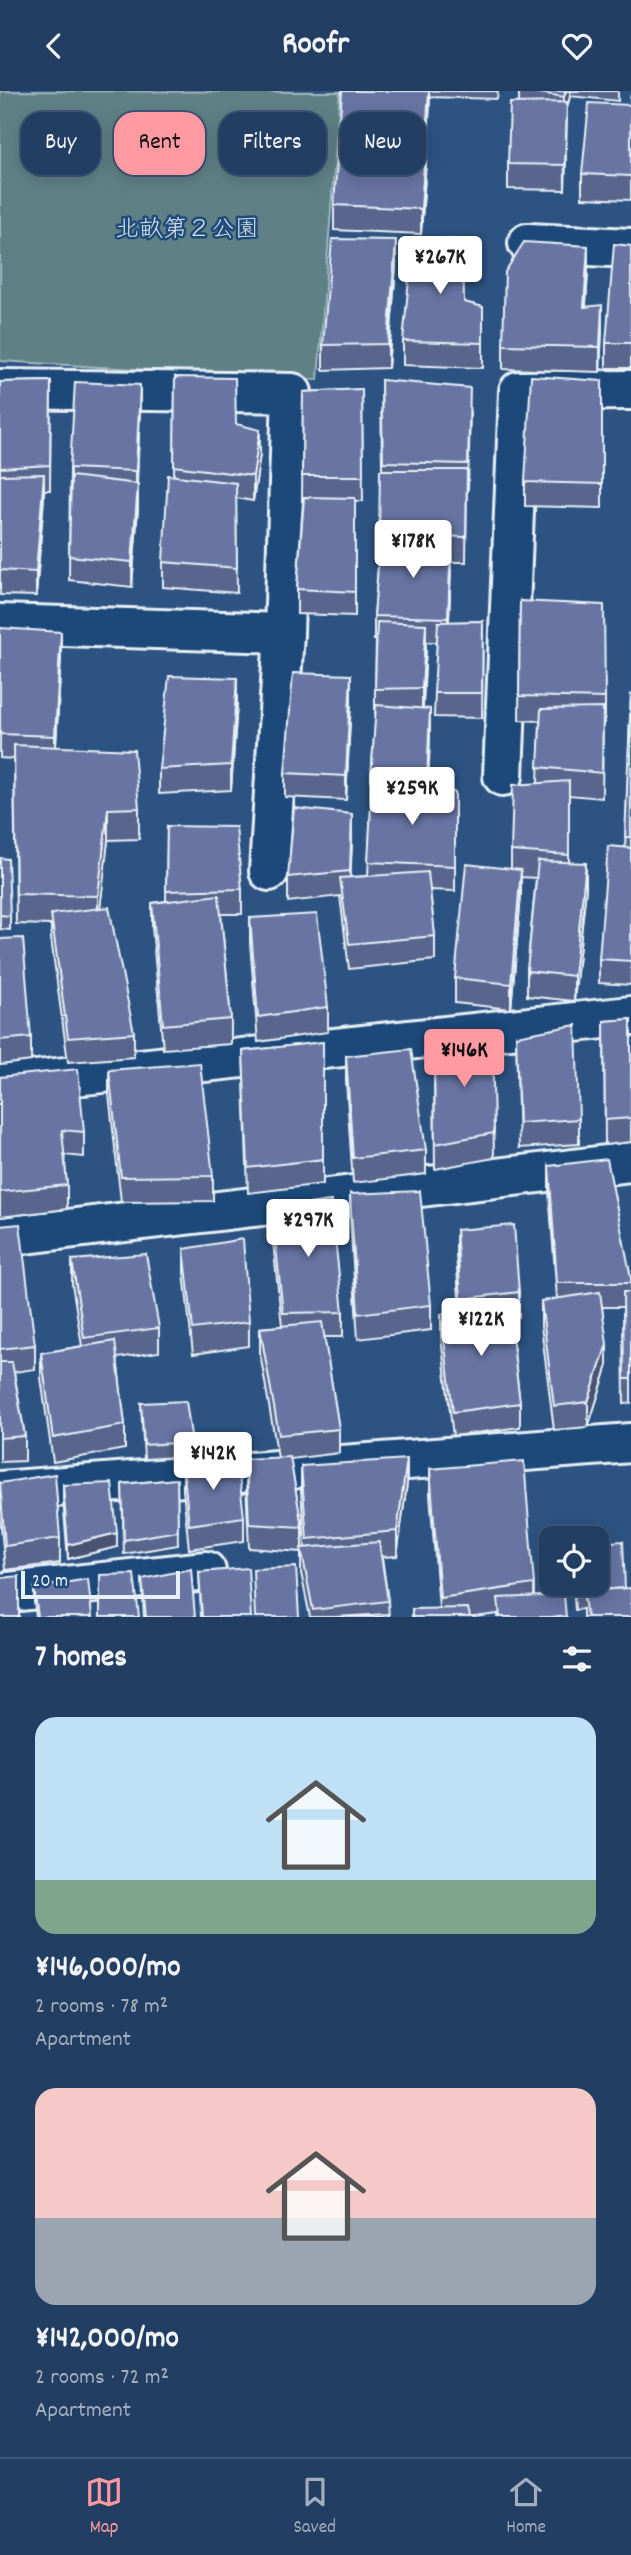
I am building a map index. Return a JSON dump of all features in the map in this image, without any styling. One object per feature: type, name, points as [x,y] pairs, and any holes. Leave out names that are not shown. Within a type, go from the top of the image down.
[{"type":"street","points":[[528,243],[631,249]]},
{"type":"street","points":[[0,389],[292,393],[284,632],[269,871]]},
{"type":"street","points":[[503,776],[519,391],[631,390]]},
{"type":"street","points":[[0,624],[284,632]]},
{"type":"street","points":[[0,1084],[631,1016]]},
{"type":"street","points":[[0,1237],[631,1163]]},
{"type":"street","points":[[0,1491],[631,1443]]},
{"type":"street","points":[[0,1593],[206,1571]]},
{"type":"green space","name":"北畝第２公園","points":[[0,91],[340,92],[318,380],[0,361]]},
{"type":"building","points":[[342,91],[429,91],[426,135],[426,112],[341,112]]},
{"type":"building","points":[[527,91],[566,91],[564,97]]},
{"type":"building","points":[[631,94],[631,176],[582,174],[589,103],[630,105]]},
{"type":"building","points":[[567,102],[565,165],[508,164],[510,103]]},
{"type":"building","points":[[340,120],[340,175],[423,175],[421,209],[334,205]]},
{"type":"building","points":[[413,238],[463,240],[464,302],[483,307],[483,343],[403,341]]},
{"type":"building","points":[[332,239],[396,240],[388,344],[323,345]]},
{"type":"building","points":[[524,242],[588,246],[584,307],[602,305],[600,347],[503,345],[505,272]]},
{"type":"building","points":[[614,244],[631,246],[631,343],[606,343]]},
{"type":"building","points":[[531,376],[602,381],[602,484],[525,482]]},
{"type":"building","points":[[175,377],[235,378],[236,424],[260,430],[253,476],[174,466]]},
{"type":"building","points":[[381,380],[470,388],[468,464],[383,462]]},
{"type":"building","points":[[51,381],[50,465],[0,468],[0,382]]},
{"type":"building","points":[[75,382],[140,385],[136,471],[70,468]]},
{"type":"building","points":[[362,389],[363,476],[302,476],[303,392]]},
{"type":"building","points":[[380,470],[467,470],[466,537],[379,534]]},
{"type":"building","points":[[44,474],[36,572],[0,570],[0,475]]},
{"type":"building","points":[[168,475],[236,483],[237,568],[163,562]]},
{"type":"building","points":[[71,476],[138,484],[132,562],[69,556]]},
{"type":"building","points":[[304,497],[355,498],[355,592],[297,589]]},
{"type":"building","points":[[380,541],[451,543],[448,618],[374,616]]},
{"type":"building","points":[[520,601],[604,605],[605,698],[519,696]]},
{"type":"building","points":[[483,621],[482,693],[434,693],[438,622]]},
{"type":"building","points":[[377,622],[426,624],[422,688],[375,689]]},
{"type":"building","points":[[0,628],[61,632],[55,736],[0,734]]},
{"type":"building","points":[[293,673],[351,675],[346,776],[285,773]]},
{"type":"building","points":[[169,676],[237,678],[231,765],[159,769]]},
{"type":"building","points":[[631,693],[631,837],[625,837]]},
{"type":"building","points":[[376,705],[430,709],[427,782],[371,778]]},
{"type":"building","points":[[603,708],[602,773],[538,767],[541,709]]},
{"type":"building","points":[[14,745],[134,750],[139,808],[108,809],[98,896],[16,894]]},
{"type":"building","points":[[569,781],[569,855],[511,851],[513,785]]},
{"type":"building","points":[[372,788],[455,792],[455,866],[368,862]]},
{"type":"building","points":[[294,808],[352,814],[350,871],[288,877]]},
{"type":"building","points":[[167,826],[236,827],[242,889],[166,891]]},
{"type":"building","points":[[608,846],[631,848],[631,961],[599,959]]},
{"type":"building","points":[[0,858],[8,859],[10,916],[0,915]]},
{"type":"building","points":[[538,861],[586,863],[574,976],[527,971]]},
{"type":"building","points":[[466,864],[521,870],[511,984],[455,978]]},
{"type":"building","points":[[428,872],[435,936],[349,944],[340,878]]},
{"type":"building","points":[[219,895],[231,1019],[163,1025],[152,903]]},
{"type":"building","points":[[109,907],[134,1033],[68,1038],[51,914]]},
{"type":"building","points":[[317,914],[328,1007],[258,1017],[250,918]]},
{"type":"building","points":[[23,938],[31,1037],[0,1040],[0,939]]},
{"type":"building","points":[[631,1019],[631,1118],[605,1120],[604,1021]]},
{"type":"building","points":[[576,1025],[579,1119],[519,1123],[516,1036]]},
{"type":"building","points":[[492,1036],[494,1133],[435,1144],[434,1044]]},
{"type":"building","points":[[323,1042],[323,1159],[248,1168],[243,1051]]},
{"type":"building","points":[[411,1049],[426,1150],[353,1158],[346,1056]]},
{"type":"building","points":[[200,1063],[213,1176],[121,1177],[109,1070]]},
{"type":"building","points":[[78,1069],[84,1132],[62,1130],[67,1185],[0,1192],[0,1077]]},
{"type":"building","points":[[607,1159],[631,1283],[557,1283],[549,1166]]},
{"type":"building","points":[[420,1191],[431,1305],[358,1314],[350,1194]]},
{"type":"building","points":[[331,1201],[343,1312],[283,1313],[272,1209]]},
{"type":"building","points":[[20,1224],[35,1345],[0,1349],[0,1226]]},
{"type":"building","points":[[514,1225],[519,1292],[461,1299],[456,1230]]},
{"type":"building","points":[[243,1239],[249,1322],[193,1329],[184,1249]]},
{"type":"building","points":[[146,1254],[159,1328],[84,1338],[72,1260]]},
{"type":"building","points":[[600,1292],[607,1344],[588,1402],[554,1406],[541,1301]]},
{"type":"building","points":[[623,1292],[631,1292],[631,1379],[624,1379]]},
{"type":"building","points":[[508,1303],[520,1403],[453,1412],[441,1314]]},
{"type":"building","points":[[322,1322],[339,1429],[279,1435],[260,1328]]},
{"type":"building","points":[[115,1341],[125,1425],[53,1438],[41,1353]]},
{"type":"building","points":[[0,1362],[12,1362],[25,1436],[0,1438]]},
{"type":"building","points":[[186,1401],[192,1442],[144,1445],[141,1403]]},
{"type":"building","points":[[290,1457],[302,1527],[249,1524],[246,1459]]},
{"type":"building","points":[[237,1459],[244,1517],[189,1525],[183,1465]]},
{"type":"building","points":[[407,1459],[397,1531],[307,1539],[301,1466]]},
{"type":"building","points":[[524,1461],[534,1584],[440,1598],[430,1469]]},
{"type":"building","points":[[55,1474],[60,1538],[5,1546],[0,1483]]},
{"type":"building","points":[[177,1479],[178,1531],[124,1540],[122,1484]]},
{"type":"building","points":[[112,1483],[117,1533],[68,1545],[63,1485]]},
{"type":"building","points":[[623,1541],[625,1588],[609,1589],[609,1542]]},
{"type":"building","points":[[379,1542],[388,1601],[313,1610],[301,1548]]},
{"type":"building","points":[[296,1567],[299,1617],[255,1617],[253,1569]]},
{"type":"building","points":[[248,1568],[251,1617],[202,1617],[199,1572]]},
{"type":"building","points":[[191,1569],[195,1617],[146,1617],[142,1579]]},
{"type":"building","points":[[134,1574],[139,1617],[100,1617],[100,1575]]},
{"type":"building","points":[[19,1576],[19,1617],[0,1617],[0,1578]]},
{"type":"building","points":[[88,1579],[92,1617],[38,1617],[34,1588]]},
{"type":"building","points":[[631,1588],[631,1617],[587,1617],[584,1596],[609,1596],[609,1589]]},
{"type":"building","points":[[564,1596],[566,1617],[500,1617],[498,1598]]},
{"type":"building","points":[[468,1608],[470,1617],[412,1617],[412,1609]]},
{"type":"building","points":[[388,1614],[389,1617],[335,1617]]}]
